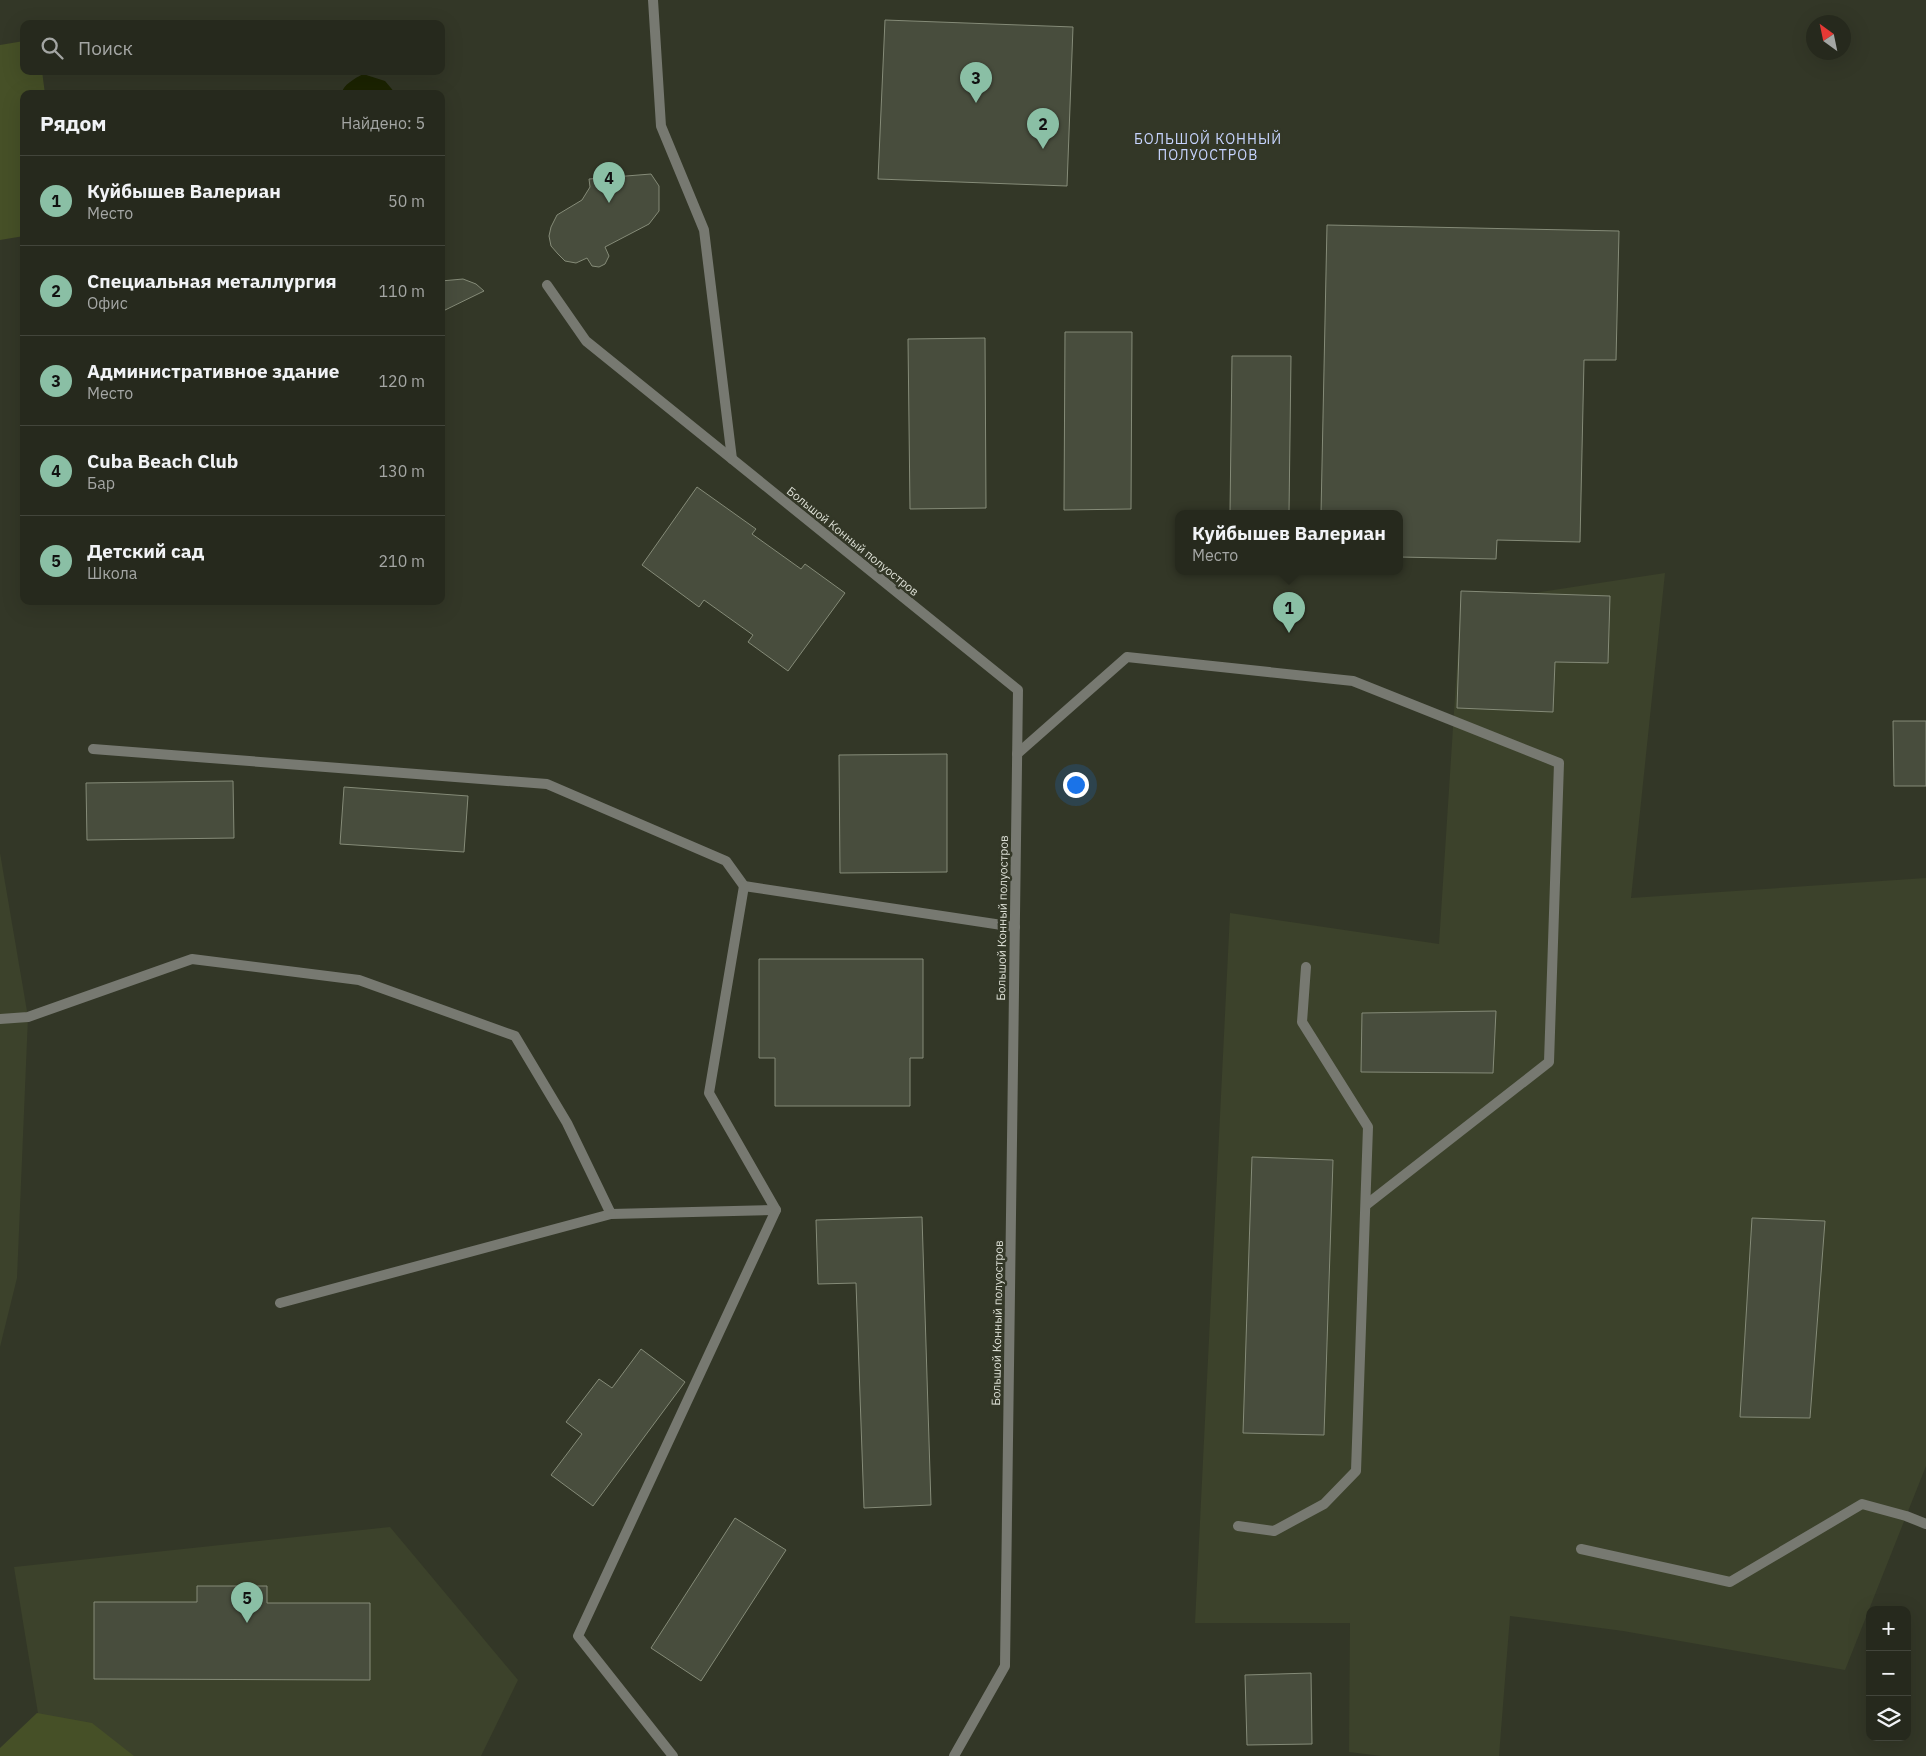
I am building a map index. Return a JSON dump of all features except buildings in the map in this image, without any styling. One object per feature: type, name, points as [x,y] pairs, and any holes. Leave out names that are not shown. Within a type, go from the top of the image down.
[{"type":"street","points":[[653,0],[661,126],[704,230],[732,459]]},
{"type":"street","name":"Большой Конный полуостров","points":[[547,285],[586,341],[1018,690],[1005,1666],[954,1756]]},
{"type":"street","points":[[1017,754],[1128,657],[1353,681],[1559,762],[1549,1062],[1366,1205]]},
{"type":"street","points":[[93,749],[547,784],[726,860],[744,886],[708,1093],[776,1210]]},
{"type":"street","points":[[744,886],[1015,927]]},
{"type":"street","points":[[0,1019],[28,1017],[192,959],[360,980],[515,1036],[567,1123],[611,1214]]},
{"type":"street","points":[[1238,1526],[1274,1530],[1324,1504],[1356,1471],[1368,1127],[1302,1022],[1306,967]]},
{"type":"street","points":[[280,1303],[611,1214],[776,1210]]},
{"type":"street","points":[[673,1756],[578,1636],[776,1210]]},
{"type":"street","points":[[1581,1549],[1730,1582],[1862,1504],[1906,1516],[1926,1524]]},
{"type":"shaded area","points":[[20,42],[20,75],[43,75],[44,90],[20,90],[20,237],[0,240],[0,45]]},
{"type":"shaded area","points":[[361,75],[366,75],[385,81],[393,90],[342,90]]},
{"type":"shaded area","points":[[1665,573],[1631,898],[1926,878],[1926,1466],[1870,1606],[1866,1606],[1866,1617],[1845,1670],[1623,1631],[1510,1616],[1499,1756],[1382,1756],[1349,1752],[1350,1623],[1195,1623],[1230,913],[1439,944],[1461,604]]},
{"type":"shaded area","points":[[0,853],[28,1017],[17,1278],[0,1347]]},
{"type":"shaded area","points":[[390,1527],[518,1680],[481,1756],[45,1756],[14,1567]]},
{"type":"shaded area","points":[[37,1713],[92,1723],[134,1756],[0,1756],[0,1748]]},
{"type":"place","name":"Административное здание","points":[[976,103]]},
{"type":"place","name":"Специальная металлургия","points":[[1043,149]]},
{"type":"place","name":"Cuba Beach Club","points":[[609,203]]},
{"type":"place","name":"Куйбышев Валериан","points":[[1289,633]]},
{"type":"place","name":"Детский сад","points":[[247,1623]]},
{"type":"district","name":"БОЛЬШОЙ КОННЫЙ ПОЛУОСТРОВ","points":[[1208,148]]}]
